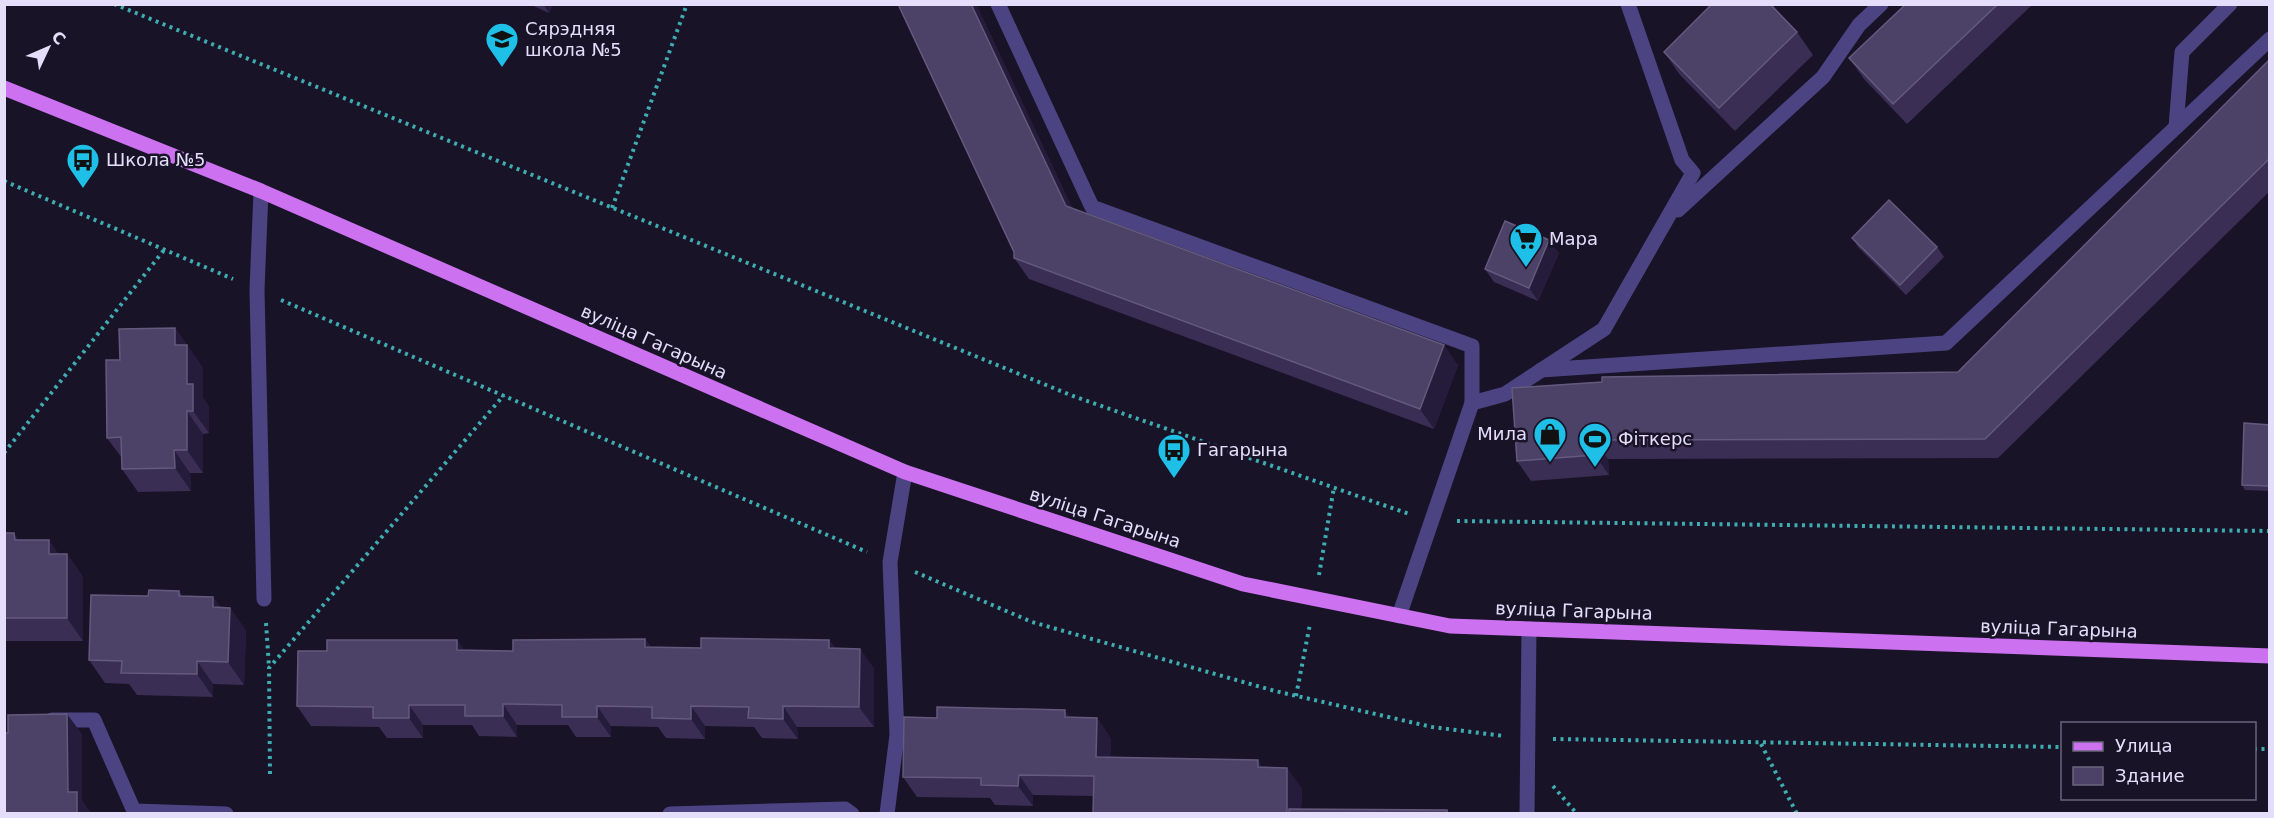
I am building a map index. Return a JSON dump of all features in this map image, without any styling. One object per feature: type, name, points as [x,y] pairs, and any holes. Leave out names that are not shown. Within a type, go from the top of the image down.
[{"type":"main road","name":"вуліца Гагарына","points":[[4,88],[261,191],[905,472],[1243,584],[1450,626],[2270,656]]},
{"type":"lane","points":[[998,4],[1092,207],[1472,346],[1472,403],[1430,521],[1400,616]]},
{"type":"lane","points":[[1472,403],[1505,394],[1604,329],[1693,173],[1682,160],[1628,4]]},
{"type":"lane","points":[[1666,220],[1823,77],[1859,25],[1881,4]]},
{"type":"lane","points":[[2176,127],[2182,52],[2230,4]]},
{"type":"lane","points":[[1541,370],[1946,343],[2270,39]]},
{"type":"lane","points":[[261,191],[257,290],[264,599]]},
{"type":"lane","points":[[887,813],[897,735],[890,562],[905,472]]},
{"type":"lane","points":[[1527,813],[1529,629]]},
{"type":"lane","points":[[38,719],[94,720],[135,812],[226,813]]},
{"type":"lane","points":[[670,813],[845,810],[852,813]]},
{"type":"path","points":[[114,4],[1073,396],[1430,521],[2270,531]]},
{"type":"path","points":[[612,208],[687,4]]},
{"type":"path","points":[[4,182],[1032,622],[1275,692],[1432,727],[1528,738],[1761,744],[2061,747]]},
{"type":"path","points":[[4,453],[164,250]]},
{"type":"path","points":[[269,668],[504,395]]},
{"type":"path","points":[[264,599],[269,668],[270,774]]},
{"type":"path","points":[[1761,744],[1797,813]]},
{"type":"building","points":[[898,4],[971,4],[1066,206],[1444,345],[1420,409],[1014,258],[1014,252]]},
{"type":"building","points":[[1712,4],[1770,4],[1797,32],[1719,108],[1664,52]]},
{"type":"building","points":[[1906,4],[1998,4],[1893,104],[1849,58]]},
{"type":"building","points":[[2270,59],[2270,158],[1985,439],[1594,440],[1595,455],[1517,461],[1512,388],[1602,382],[1602,377],[1958,372]]},
{"type":"building","points":[[1889,200],[1937,247],[1900,285],[1852,238]]},
{"type":"building","points":[[1505,221],[1549,240],[1529,288],[1485,269]]},
{"type":"building","points":[[175,328],[175,345],[187,345],[187,384],[193,384],[193,411],[187,411],[187,450],[174,450],[175,468],[122,469],[121,437],[107,438],[106,360],[120,360],[119,329]]},
{"type":"building","points":[[2244,423],[2270,425],[2270,486],[2242,485]]},
{"type":"building","points":[[4,533],[14,533],[15,540],[49,540],[49,554],[67,554],[67,618],[4,618]]},
{"type":"building","points":[[149,590],[179,591],[179,596],[213,597],[213,607],[230,608],[228,662],[197,661],[197,674],[121,673],[122,661],[89,660],[91,595],[148,596]]},
{"type":"building","points":[[701,638],[829,640],[829,648],[860,649],[859,707],[783,706],[783,719],[748,718],[749,707],[691,706],[691,719],[652,718],[652,707],[597,706],[597,717],[562,717],[562,705],[503,704],[503,716],[465,716],[465,705],[409,705],[409,718],[373,718],[373,707],[297,706],[298,651],[327,651],[327,640],[457,640],[457,650],[513,651],[513,640],[645,639],[645,647],[701,648]]},
{"type":"building","points":[[937,707],[1065,710],[1065,717],[1097,718],[1096,757],[1258,760],[1258,767],[1287,768],[1287,813],[1093,813],[1094,776],[1019,775],[1018,786],[981,785],[981,778],[903,777],[904,717],[937,718]]},
{"type":"building","points":[[67,714],[68,792],[77,792],[77,813],[4,813],[4,733],[8,733],[8,715]]},
{"type":"building","points":[[1289,809],[1447,810],[1447,813],[1289,813]]},
{"type":"place","name":"Сярэдняя школа №5","points":[[502,68]]},
{"type":"place","name":"Школа №5","points":[[83,189]]},
{"type":"place","name":"Мара","points":[[1526,268]]},
{"type":"place","name":"Мила","points":[[1550,463]]},
{"type":"place","name":"Фіткерс","points":[[1595,468]]},
{"type":"place","name":"Гагарына","points":[[1174,479]]}]
